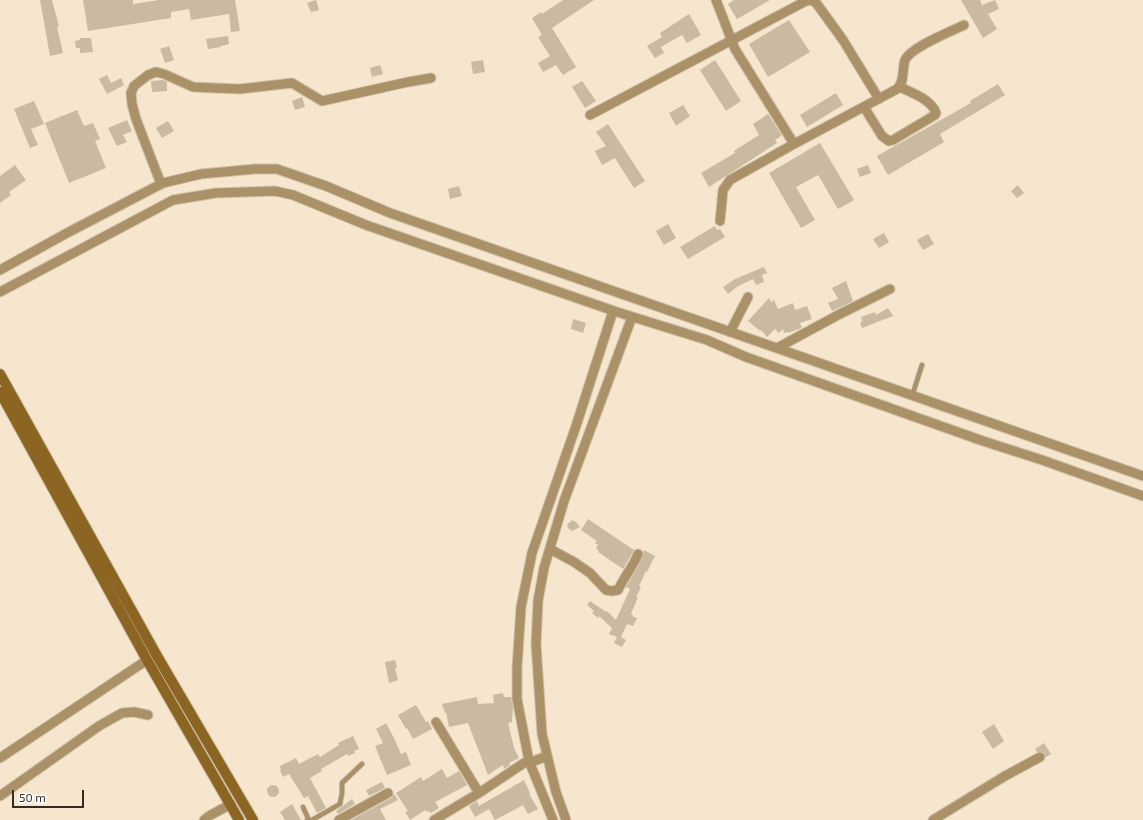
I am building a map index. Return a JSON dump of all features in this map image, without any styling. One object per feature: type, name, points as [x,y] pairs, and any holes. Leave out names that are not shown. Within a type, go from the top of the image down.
[{"type":"street","points":[[716,0],[735,49],[794,144]]},
{"type":"street","points":[[590,115],[732,41],[800,3],[812,0],[817,4],[843,40],[880,99]]},
{"type":"street","points":[[720,221],[723,190],[730,180],[900,87],[904,62],[911,53],[923,45],[964,25]]},
{"type":"street","points":[[161,184],[136,119],[131,93],[134,86],[148,74],[153,72],[164,74],[193,87],[240,89],[292,83],[322,101],[432,78]]},
{"type":"street","points":[[864,108],[882,136],[889,141],[935,115],[935,110],[929,103],[900,87]]},
{"type":"street","points":[[0,270],[161,184],[201,174],[255,168],[277,169],[326,186],[390,213],[1143,476]]},
{"type":"street","points":[[0,292],[173,200],[216,193],[275,191],[293,195],[366,225],[615,312],[707,340],[754,360],[1143,496]]},
{"type":"street","points":[[777,348],[840,314],[890,290]]},
{"type":"street","points":[[730,332],[748,298]]},
{"type":"street","points":[[553,820],[531,761],[517,699],[517,668],[523,598],[532,553],[615,312]]},
{"type":"street","points":[[566,820],[545,757],[542,734],[536,644],[538,601],[544,568],[556,526],[574,472],[631,317]]},
{"type":"street","points":[[0,374],[154,649],[253,820]]},
{"type":"street","points":[[0,392],[147,660],[239,820]]},
{"type":"street","points":[[550,549],[574,562],[590,573],[606,590],[612,591],[618,590],[630,571],[638,554]]},
{"type":"street","points":[[0,758],[147,660]]},
{"type":"street","points":[[0,796],[99,726],[122,713],[134,712],[148,715]]},
{"type":"street","points":[[436,722],[479,793]]},
{"type":"street","points":[[434,820],[479,793],[524,763],[545,757]]},
{"type":"street","points":[[933,820],[1005,776],[1040,757]]},
{"type":"street","points":[[339,820],[388,793]]},
{"type":"street","points":[[204,820],[231,804]]},
{"type":"lane","points":[[912,396],[922,365]]},
{"type":"lane","points":[[312,820],[340,804],[342,783],[362,764]]},
{"type":"lane","points":[[304,807],[308,818],[307,820]]},
{"type":"building","points":[[40,0],[52,0],[59,27],[57,27],[63,53],[50,56]]},
{"type":"building","points":[[83,0],[133,0],[133,4],[159,0],[235,0],[240,31],[231,32],[229,14],[191,20],[189,9],[171,12],[171,18],[88,31]]},
{"type":"building","points":[[316,0],[319,10],[311,12],[307,3]]},
{"type":"building","points":[[563,0],[594,0],[552,28],[576,67],[563,75],[556,65],[543,72],[538,63],[550,56],[538,37],[542,35],[532,18],[541,12],[542,14]]},
{"type":"building","points":[[734,0],[770,0],[737,19],[728,4]]},
{"type":"building","points":[[961,0],[980,0],[982,5],[995,0],[999,9],[988,14],[997,29],[983,38]]},
{"type":"building","points":[[689,14],[701,35],[687,43],[682,35],[661,47],[664,53],[655,58],[647,46],[662,37],[660,33]]},
{"type":"building","points":[[789,20],[810,52],[768,77],[749,44]]},
{"type":"building","points":[[228,36],[229,44],[208,49],[206,39]]},
{"type":"building","points":[[80,38],[91,38],[93,52],[80,53],[80,48],[76,48],[75,41],[80,40]]},
{"type":"building","points":[[169,46],[174,60],[165,63],[160,49]]},
{"type":"building","points":[[483,60],[485,72],[473,74],[471,62]]},
{"type":"building","points":[[715,60],[741,101],[726,111],[700,70]]},
{"type":"building","points":[[380,65],[383,74],[372,77],[370,68]]},
{"type":"building","points":[[107,75],[111,83],[121,78],[124,85],[107,94],[99,79]]},
{"type":"building","points":[[163,80],[167,82],[167,91],[152,92],[151,81]]},
{"type":"building","points":[[582,81],[596,101],[585,108],[572,87]]},
{"type":"building","points":[[998,84],[1005,95],[940,134],[944,142],[888,175],[877,156],[971,103],[970,101]]},
{"type":"building","points":[[836,93],[843,105],[807,127],[800,115]]},
{"type":"building","points":[[302,97],[305,107],[295,110],[292,101]]},
{"type":"building","points":[[34,101],[44,124],[31,129],[38,145],[30,148],[14,109]]},
{"type":"building","points":[[683,105],[690,116],[676,126],[669,113]]},
{"type":"building","points":[[77,110],[84,126],[93,123],[100,139],[95,141],[106,168],[69,183],[45,123]]},
{"type":"building","points":[[768,114],[782,135],[775,140],[777,143],[709,187],[701,173],[735,153],[734,151],[759,135],[753,124]]},
{"type":"building","points":[[127,120],[132,131],[123,135],[127,142],[117,146],[108,128]]},
{"type":"building","points":[[168,121],[174,131],[162,138],[156,128]]},
{"type":"building","points":[[608,124],[645,181],[634,188],[615,158],[602,165],[595,151],[606,146],[596,132]]},
{"type":"building","points":[[820,143],[854,200],[838,209],[818,175],[796,187],[815,220],[801,228],[769,173]]},
{"type":"building","points":[[15,165],[26,180],[9,192],[11,195],[0,203],[0,176]]},
{"type":"building","points":[[868,165],[871,173],[860,177],[857,169]]},
{"type":"building","points":[[1018,185],[1024,193],[1017,198],[1011,191]]},
{"type":"building","points":[[459,186],[462,196],[450,199],[448,189]]},
{"type":"building","points":[[668,224],[676,238],[664,245],[656,231]]},
{"type":"building","points":[[715,226],[717,230],[720,229],[725,237],[688,259],[680,247]]},
{"type":"building","points":[[884,233],[889,242],[879,248],[873,239]]},
{"type":"building","points":[[928,234],[934,244],[923,250],[917,240]]},
{"type":"building","points":[[764,267],[767,273],[762,275],[764,282],[756,285],[753,279],[738,286],[728,294],[723,287],[735,279]]},
{"type":"building","points":[[846,281],[853,301],[832,311],[828,303],[838,299],[832,288]]},
{"type":"building","points":[[769,298],[771,302],[774,300],[778,309],[793,303],[795,310],[807,306],[812,319],[800,323],[802,328],[788,333],[784,333],[783,329],[779,333],[775,329],[767,337],[761,330],[760,331],[748,321]]},
{"type":"building","points":[[888,308],[893,316],[862,328],[860,323],[862,322],[861,317],[875,312],[876,315]]},
{"type":"building","points":[[573,319],[586,323],[583,333],[571,329]]},
{"type":"building","points":[[588,519],[634,550],[623,569],[598,552],[599,551],[596,548],[598,545],[595,543],[597,541],[581,530]]},
{"type":"building","points":[[572,520],[580,527],[572,531],[567,525]]},
{"type":"building","points":[[644,550],[655,556],[639,586],[641,587],[636,597],[638,597],[631,614],[637,618],[633,626],[627,624],[621,637],[626,640],[622,647],[614,643],[617,637],[609,634],[612,628],[599,616],[598,618],[592,613],[594,611],[587,605],[590,601],[606,612],[607,611],[616,620],[630,589],[626,587],[641,561]]},
{"type":"building","points":[[395,660],[398,680],[389,683],[385,662]]},
{"type":"building","points":[[503,693],[504,697],[511,697],[513,708],[512,722],[508,723],[514,748],[519,758],[509,763],[510,765],[504,769],[503,765],[488,775],[468,723],[449,727],[446,712],[445,713],[442,704],[477,697],[478,704],[494,703],[493,695]]},
{"type":"building","points":[[416,705],[432,729],[413,739],[398,715]]},
{"type":"building","points":[[386,723],[401,754],[406,752],[411,765],[387,775],[375,746],[383,743],[376,729]]},
{"type":"building","points":[[994,724],[1004,741],[993,749],[982,732]]},
{"type":"building","points":[[353,736],[359,749],[354,751],[355,753],[348,756],[347,754],[321,769],[322,771],[310,778],[326,808],[317,813],[308,796],[304,798],[289,774],[283,777],[280,766],[296,758],[299,764],[318,754],[320,757],[339,745],[338,743]]},
{"type":"building","points":[[1044,743],[1051,754],[1046,757],[1043,752],[1037,752],[1035,749]]},
{"type":"building","points":[[442,769],[447,778],[459,771],[467,785],[435,802],[439,808],[431,813],[425,810],[410,820],[405,812],[408,811],[396,793],[421,777],[423,781]]},
{"type":"building","points":[[524,780],[530,793],[529,794],[538,809],[528,814],[523,805],[495,820],[489,809],[475,817],[469,806],[477,801],[479,806]]},
{"type":"building","points":[[382,782],[385,788],[369,796],[366,790]]},
{"type":"building","points":[[275,785],[278,786],[278,796],[271,797],[268,796],[267,789],[268,786]]},
{"type":"building","points":[[394,794],[398,800],[380,809],[386,820],[351,820],[391,798]]},
{"type":"building","points":[[352,799],[355,804],[338,814],[336,811]]},
{"type":"building","points":[[292,804],[301,820],[285,820],[280,812]]}]
